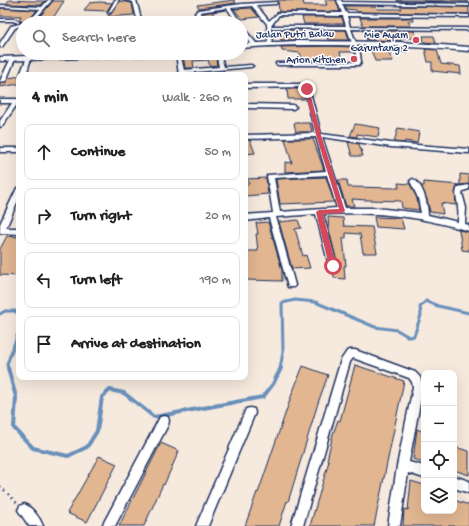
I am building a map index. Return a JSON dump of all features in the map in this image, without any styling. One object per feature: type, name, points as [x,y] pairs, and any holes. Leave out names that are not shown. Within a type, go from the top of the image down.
[{"type":"main road","name":"Jalan Putri Balau","points":[[248,45],[270,43],[354,43],[423,45],[469,49]]},
{"type":"main road","points":[[0,59],[16,59]]},
{"type":"street","points":[[36,16],[50,0]]},
{"type":"street","points":[[109,12],[117,0]]},
{"type":"street","points":[[126,0],[135,1],[138,16]]},
{"type":"street","points":[[278,64],[357,64],[358,59],[354,43],[347,27],[339,1],[469,5]]},
{"type":"street","points":[[198,16],[198,11],[275,2],[278,14]]},
{"type":"street","points":[[253,4],[269,25],[270,43]]},
{"type":"street","points":[[0,6],[43,8]]},
{"type":"street","points":[[228,7],[234,16]]},
{"type":"street","points":[[278,14],[469,16]]},
{"type":"street","points":[[269,25],[278,14]]},
{"type":"street","points":[[0,20],[14,20],[16,23]]},
{"type":"street","points":[[0,46],[16,25]]},
{"type":"street","points":[[269,25],[469,29]]},
{"type":"street","points":[[248,36],[254,44]]},
{"type":"street","points":[[3,81],[13,59]]},
{"type":"street","points":[[24,72],[28,60]]},
{"type":"street","points":[[179,60],[181,72]]},
{"type":"street","points":[[220,60],[222,68]]},
{"type":"street","points":[[189,72],[251,66]]},
{"type":"street","points":[[248,86],[306,84],[318,135],[342,211]]},
{"type":"street","points":[[0,101],[16,101]]},
{"type":"street","points":[[0,125],[16,102]]},
{"type":"street","points":[[248,106],[293,107]]},
{"type":"street","points":[[248,137],[318,135],[398,146],[469,151]]},
{"type":"street","points":[[0,150],[16,150]]},
{"type":"street","points":[[291,285],[275,215],[270,176],[329,173]]},
{"type":"street","points":[[413,180],[422,196],[425,210],[424,217]]},
{"type":"street","points":[[248,218],[319,212],[373,210],[424,217],[465,227],[460,189],[469,187]]},
{"type":"street","points":[[16,196],[0,230],[16,231]]},
{"type":"street","points":[[319,212],[333,266]]},
{"type":"street","points":[[297,526],[346,360],[350,354],[355,354],[412,375],[417,380],[418,387],[403,466],[394,526]]},
{"type":"street","points":[[202,526],[250,413]]},
{"type":"street","points":[[108,526],[164,421]]},
{"type":"street","points":[[403,466],[421,471]]},
{"type":"street","points":[[457,483],[469,487]]},
{"type":"street","points":[[24,510],[37,526]]},
{"type":"path","points":[[0,486],[24,510]]},
{"type":"building","points":[[9,0],[45,1],[41,5],[6,4]]},
{"type":"building","points":[[234,0],[236,3],[199,8],[197,5]]},
{"type":"building","points":[[278,0],[303,1],[304,5],[327,5],[325,0],[336,0],[340,12],[279,12]]},
{"type":"building","points":[[466,0],[468,2],[397,1]]},
{"type":"building","points":[[53,1],[64,1],[54,16],[40,16]]},
{"type":"building","points":[[120,1],[132,3],[134,15],[108,16]]},
{"type":"building","points":[[90,3],[112,3],[107,11],[84,10]]},
{"type":"building","points":[[344,6],[376,6],[377,9],[402,9],[400,6],[469,7],[469,14],[358,12],[356,10],[346,9]]},
{"type":"building","points":[[0,8],[37,10],[32,16],[0,16]]},
{"type":"building","points":[[251,8],[259,17],[248,18],[248,16],[240,16],[234,9]]},
{"type":"building","points":[[226,10],[212,12],[215,16],[206,16],[204,13],[202,13]]},
{"type":"building","points":[[302,17],[342,17],[344,24],[304,24]]},
{"type":"building","points":[[360,18],[412,18],[414,21],[408,21],[411,26],[363,26]]},
{"type":"building","points":[[280,30],[301,30],[303,40],[281,40]]},
{"type":"building","points":[[325,30],[346,30],[349,40],[328,40]]},
{"type":"building","points":[[364,31],[414,31],[418,38],[400,38],[401,41],[367,40]]},
{"type":"building","points":[[423,36],[434,36],[436,43],[424,42]]},
{"type":"building","points":[[281,47],[352,47],[354,52],[340,52],[342,61],[303,61],[300,53],[282,51]]},
{"type":"building","points":[[370,47],[405,48],[407,52],[388,52],[393,61],[375,61]]},
{"type":"building","points":[[425,49],[437,50],[441,64],[460,66],[461,74],[432,71],[432,62],[428,62]]},
{"type":"building","points":[[184,60],[208,60],[193,61],[194,68],[185,68]]},
{"type":"building","points":[[208,60],[216,60],[217,65],[210,66]]},
{"type":"building","points":[[16,77],[16,84],[0,87],[0,83],[6,82],[9,78]]},
{"type":"building","points":[[287,89],[303,89],[304,99],[288,99]]},
{"type":"building","points":[[294,123],[310,123],[312,132],[296,132]]},
{"type":"building","points":[[355,124],[380,128],[378,137],[357,134],[357,137],[350,136]]},
{"type":"building","points":[[398,128],[419,132],[417,143],[405,141],[404,143],[394,142]]},
{"type":"building","points":[[285,139],[313,139],[324,170],[285,172],[285,162],[292,163]]},
{"type":"building","points":[[248,140],[250,140],[255,153],[248,154]]},
{"type":"building","points":[[348,142],[359,144],[363,156],[352,156]]},
{"type":"building","points":[[460,174],[469,175],[469,184],[460,185]]},
{"type":"building","points":[[326,177],[334,202],[280,204],[276,179]]},
{"type":"building","points":[[266,178],[268,194],[248,196],[248,179]]},
{"type":"building","points":[[338,180],[347,180],[348,187],[399,188],[398,183],[410,184],[417,198],[419,210],[402,208],[401,201],[352,199],[354,206],[346,206]]},
{"type":"building","points":[[424,182],[460,185],[457,186],[455,192],[456,205],[441,203],[443,214],[430,212],[421,186],[424,186]]},
{"type":"building","points":[[328,217],[343,218],[344,226],[372,227],[377,253],[363,253],[360,234],[346,233],[346,238],[343,238],[346,266],[344,266],[345,279],[334,278],[333,270],[337,269],[338,266],[329,230]]},
{"type":"building","points":[[374,217],[401,218],[404,229],[376,227]]},
{"type":"building","points":[[298,220],[301,228],[295,229],[303,256],[306,255],[310,268],[292,269],[279,222]]},
{"type":"building","points":[[268,222],[282,270],[282,281],[248,280],[248,251],[258,251],[256,234],[258,234],[256,223]]},
{"type":"building","points":[[459,230],[469,232],[469,251],[462,250]]},
{"type":"building","points":[[7,236],[16,237],[16,276],[0,275],[0,249]]},
{"type":"building","points":[[355,365],[404,381],[374,526],[310,526],[329,461],[327,460],[333,434],[338,420],[340,421]]},
{"type":"building","points":[[303,366],[328,375],[288,502],[287,501],[279,526],[245,526],[257,492],[258,493]]},
{"type":"building","points":[[417,429],[421,431],[421,462],[413,459]]},
{"type":"building","points":[[161,443],[179,451],[144,526],[119,526]]},
{"type":"building","points":[[457,448],[469,451],[469,475],[457,471]]},
{"type":"building","points":[[99,456],[117,464],[87,522],[67,513]]},
{"type":"building","points":[[411,481],[421,484],[421,514],[457,514],[457,501],[469,505],[469,526],[403,526],[404,509],[408,510]]},
{"type":"waterway","points":[[280,369],[283,352],[282,303],[295,300],[315,302],[375,327],[397,330],[409,337],[414,336],[421,315],[420,307],[426,301],[438,306],[469,313]]},
{"type":"waterway","points":[[0,314],[5,311],[16,312]]},
{"type":"waterway","points":[[8,369],[7,364],[16,339]]},
{"type":"waterway","points":[[8,368],[16,397],[14,428],[33,448],[68,456],[87,447],[97,431],[102,397],[110,390],[124,393],[154,417],[263,397],[273,384],[281,368]]},
{"type":"place","name":"Mie Ayam Garuntang 2","points":[[416,40]]},
{"type":"place","name":"Arion Kitchen","points":[[354,59]]},
{"type":"route","points":[[307,89],[318,135],[342,211],[319,212],[333,266]]}]
